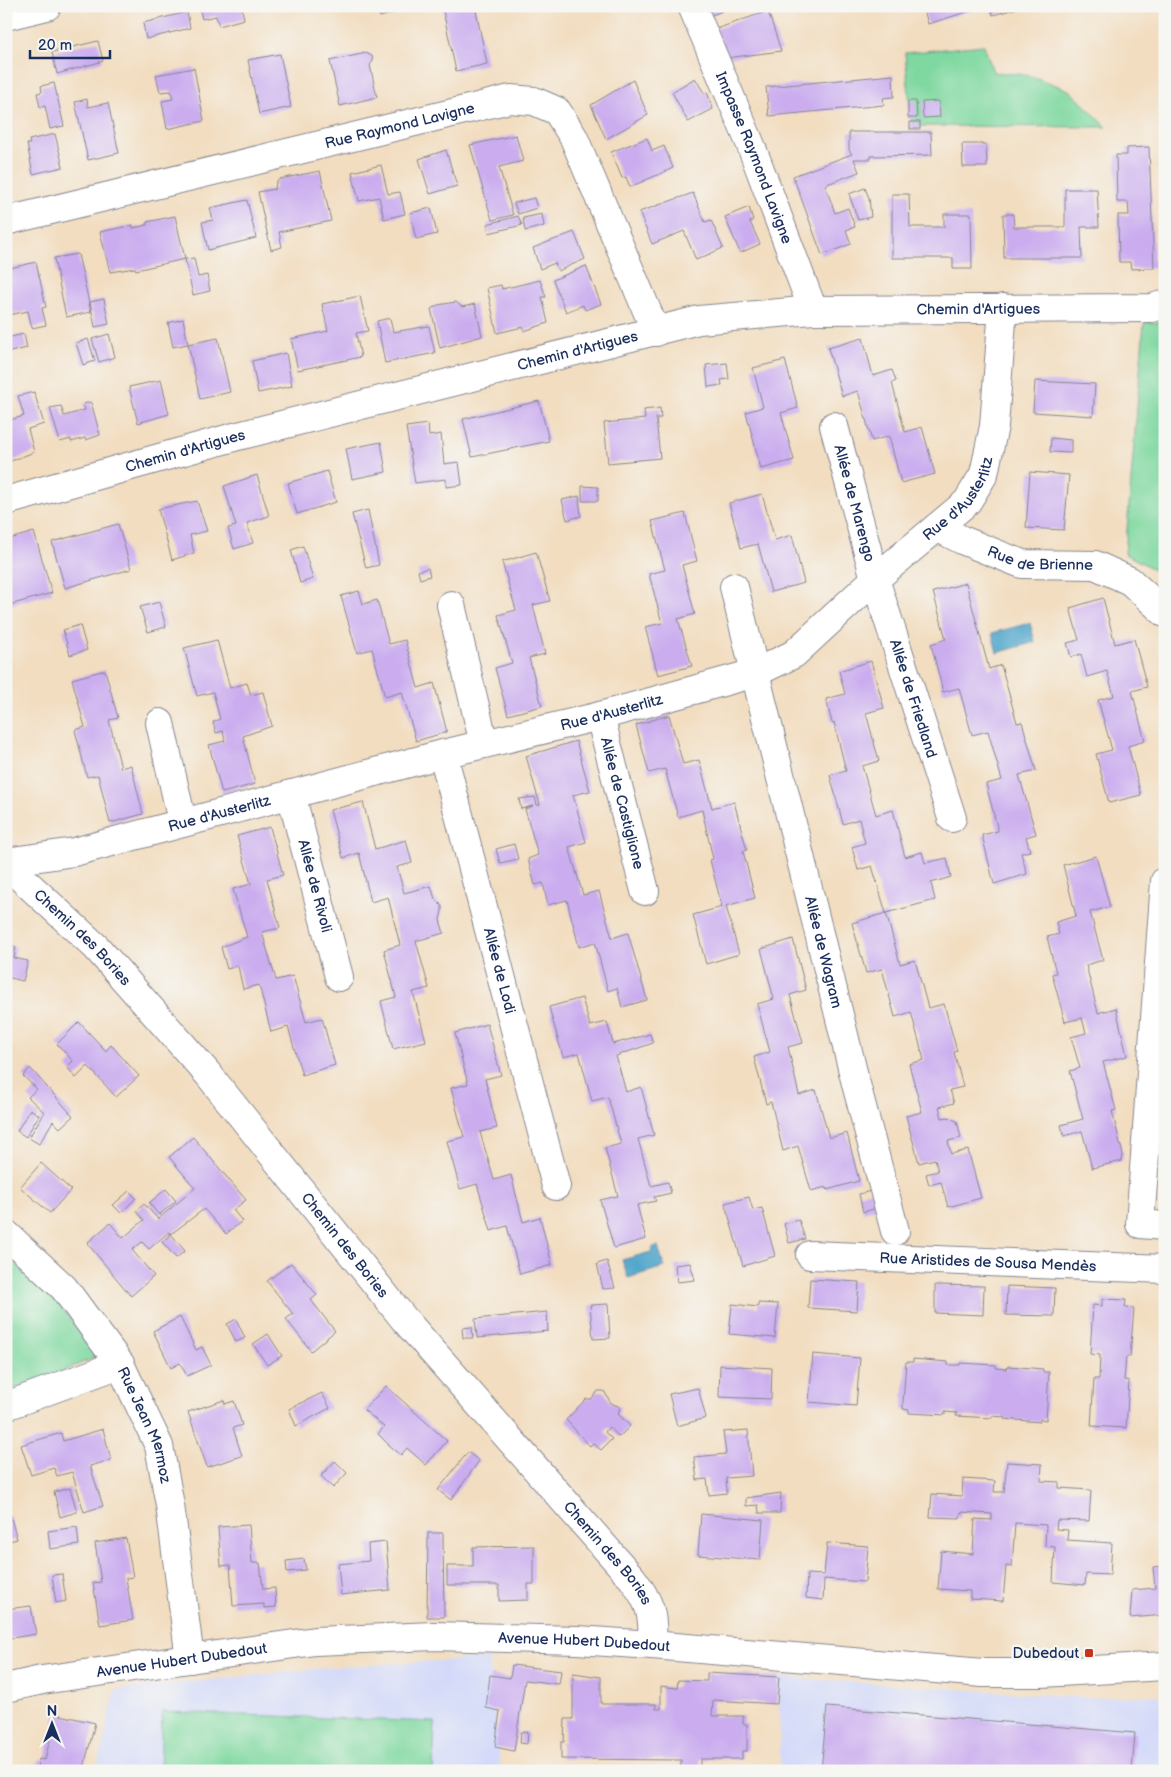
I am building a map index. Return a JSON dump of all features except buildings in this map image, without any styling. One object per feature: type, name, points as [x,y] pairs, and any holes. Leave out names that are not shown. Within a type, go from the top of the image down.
[{"type":"street","points":[[6,16],[47,6]]},
{"type":"street","name":"Impasse Raymond Lavigne","points":[[692,6],[750,143],[813,310]]},
{"type":"street","name":"Rue Raymond Lavigne","points":[[6,221],[510,99],[534,101],[557,111],[574,138],[656,332]]},
{"type":"street","name":"Chemin d'Artigues","points":[[6,501],[234,437],[699,320],[813,310],[1152,308],[1165,304]]},
{"type":"street","name":"Rue d'Austerlitz","points":[[6,863],[74,852],[443,754],[600,716],[756,672],[794,654],[875,579],[967,502],[984,474],[994,426],[1003,308]]},
{"type":"street","name":"Allée de Marengo","points":[[834,426],[875,579]]},
{"type":"street","name":"Rue de Brienne","points":[[937,527],[962,540],[1022,564],[1095,565],[1130,581],[1165,613]]},
{"type":"street","name":"Allée de Friedland","points":[[875,579],[952,818]]},
{"type":"street","name":"Allée de Wagram","points":[[734,587],[856,1084],[895,1231]]},
{"type":"street","points":[[452,605],[484,744]]},
{"type":"street","name":"Allée de Castiglione","points":[[600,716],[644,891]]},
{"type":"street","points":[[160,723],[182,822]]},
{"type":"street","name":"Allée de Lodi","points":[[443,754],[556,1186]]},
{"type":"street","name":"Allée de Rivoli","points":[[290,794],[339,977]]},
{"type":"street","name":"Chemin des Bories","points":[[6,863],[96,946],[208,1074],[404,1320],[632,1578],[647,1598],[654,1621],[652,1645]]},
{"type":"street","points":[[1165,881],[1154,1176],[1140,1224],[1165,1226]]},
{"type":"street","name":"Rue Jean Mermoz","points":[[6,1234],[64,1288],[120,1364],[158,1446],[170,1505],[190,1659]]},
{"type":"street","name":"Rue Aristides de Sousa Mendès","points":[[810,1254],[1165,1269]]},
{"type":"street","points":[[6,1406],[120,1364]]},
{"type":"street","name":"Avenue Hubert Dubedout","points":[[6,1688],[42,1680],[315,1641],[434,1636],[577,1640],[652,1645],[983,1673],[1041,1673],[1165,1666]]},
{"type":"shaded area","points":[[489,1658],[501,1771],[97,1771],[115,1690],[334,1667]]},
{"type":"shaded area","points":[[779,1677],[1091,1698],[1157,1695],[1165,1698],[1165,1755],[1161,1771],[780,1771]]},
{"type":"green space","points":[[984,45],[993,72],[1029,75],[1069,90],[1107,127],[912,126],[905,53]]},
{"type":"green space","points":[[1165,322],[1165,575],[1125,554],[1144,323]]},
{"type":"green space","points":[[6,1254],[58,1303],[98,1356],[49,1377],[6,1391]]},
{"type":"green space","points":[[162,1712],[435,1722],[433,1771],[160,1771]]},
{"type":"water","points":[[1030,623],[1035,642],[997,653],[992,633]]},
{"type":"water","points":[[658,1246],[664,1267],[628,1278],[622,1260],[651,1252],[653,1247]]},
{"type":"place","name":"Dubedout","points":[[1089,1653]]}]
